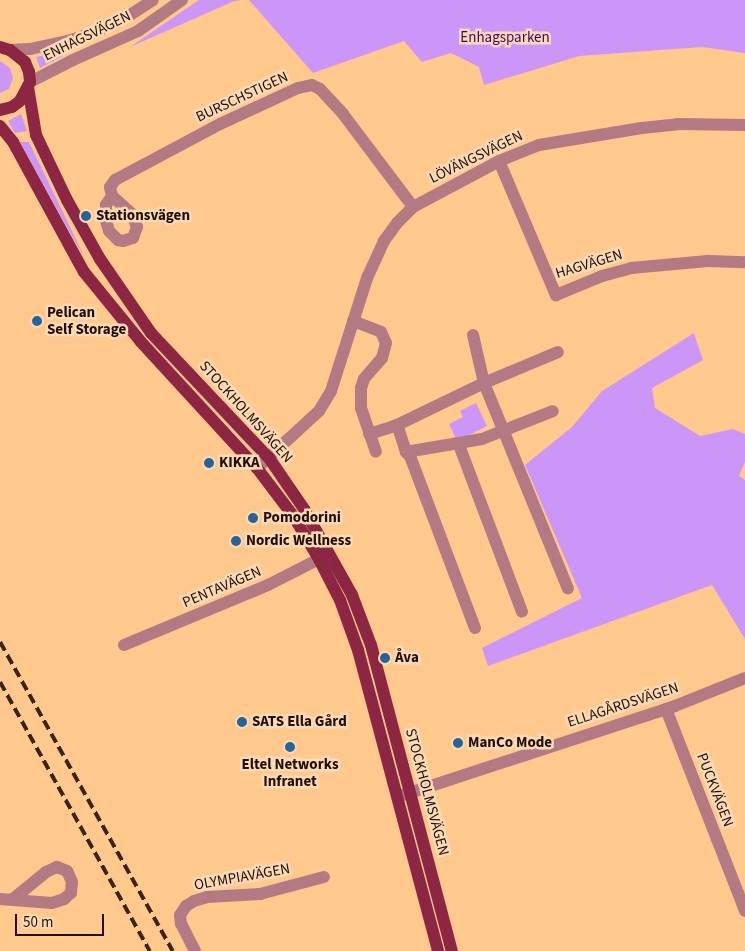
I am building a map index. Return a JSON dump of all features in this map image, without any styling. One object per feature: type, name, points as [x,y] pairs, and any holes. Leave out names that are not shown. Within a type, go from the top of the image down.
[{"type":"main road","name":"STOCKHOLMSVÄGEN","points":[[5,48],[25,62],[29,72],[36,135],[59,184],[100,259],[129,304],[151,333],[269,458],[304,509],[324,556],[358,650],[438,951]]},
{"type":"main road","points":[[0,110],[12,107],[20,101],[29,85]]},
{"type":"main road","name":"STOCKHOLMSVÄGEN","points":[[0,126],[13,142],[53,219],[84,272],[141,342],[257,468],[352,595],[371,645],[452,951]]},
{"type":"street","name":"ENHAGSVÄGEN","points":[[5,48],[30,49],[68,42],[98,31],[130,15],[153,0]]},
{"type":"street","name":"ENHAGSVÄGEN","points":[[29,85],[73,60],[138,31],[182,0]]},
{"type":"street","name":"BURSCHSTIGEN","points":[[112,196],[110,187],[116,180],[161,154],[298,88],[312,85],[320,89],[343,114],[413,208]]},
{"type":"street","name":"LÖVÄNGSVÄGEN","points":[[257,468],[319,411],[330,391],[366,278],[384,241],[397,222],[413,208],[499,161],[539,145],[609,132],[678,124],[745,125]]},
{"type":"street","name":"HAGVÄGEN","points":[[499,161],[556,295],[602,276],[631,268],[708,261],[745,262]]},
{"type":"street","points":[[353,321],[381,332],[386,343],[382,358],[364,380],[361,388],[361,408],[376,452]]},
{"type":"street","points":[[473,335],[484,383],[505,430],[568,588]]},
{"type":"street","points":[[369,434],[395,426],[484,383],[558,352]]},
{"type":"street","points":[[406,452],[459,444],[505,430],[553,411]]},
{"type":"street","points":[[395,426],[398,428],[406,452],[410,456],[475,628]]},
{"type":"street","points":[[459,444],[522,612]]},
{"type":"street","name":"PENTAVÄGEN","points":[[124,645],[268,585],[324,556]]},
{"type":"street","name":"ELLAGÅRDSVÄGEN","points":[[396,797],[666,709],[745,678]]},
{"type":"street","name":"PUCKVÄGEN","points":[[666,709],[745,911]]},
{"type":"street","name":"OLYMPIAVÄGEN","points":[[195,951],[181,924],[180,915],[186,906],[194,901],[207,897],[260,894],[324,877]]},
{"type":"street","points":[[0,899],[13,900]]},
{"type":"green space","points":[[199,0],[240,0],[130,47]]},
{"type":"green space","name":"Enhagsparken","points":[[249,0],[745,0],[745,53],[702,47],[579,56],[484,85],[479,67],[451,53],[422,62],[404,41],[313,73]]},
{"type":"green space","points":[[62,52],[63,56],[40,68],[36,57]]},
{"type":"green space","points":[[0,61],[10,68],[13,78],[9,89],[0,93]]},
{"type":"green space","points":[[21,114],[27,131],[15,133],[8,121]]},
{"type":"green space","points":[[20,142],[29,142],[86,260],[69,231]]},
{"type":"green space","points":[[694,333],[703,360],[652,388],[655,408],[700,436],[733,429],[745,434],[745,462],[739,476],[745,480],[745,639],[712,585],[488,666],[482,648],[582,598],[525,465],[572,427],[602,391]]},
{"type":"green space","points":[[476,403],[487,426],[457,441],[449,424],[463,417],[460,411]]},
{"type":"railway","points":[[0,642],[173,951]]},
{"type":"railway","points":[[0,682],[150,951]]},
{"type":"place","name":"Stationsvägen","points":[[86,216]]},
{"type":"place","name":"Pelican Self Storage","points":[[37,321]]},
{"type":"place","name":"KIKKA","points":[[209,463]]},
{"type":"place","name":"Pomodorini","points":[[253,518]]},
{"type":"place","name":"Nordic Wellness","points":[[236,541]]},
{"type":"place","name":"Åva","points":[[385,658]]},
{"type":"place","name":"SATS Ella Gård","points":[[242,722]]},
{"type":"place","name":"ManCo Mode","points":[[458,743]]},
{"type":"place","name":"Eltel Networks Infranet","points":[[290,747]]}]
